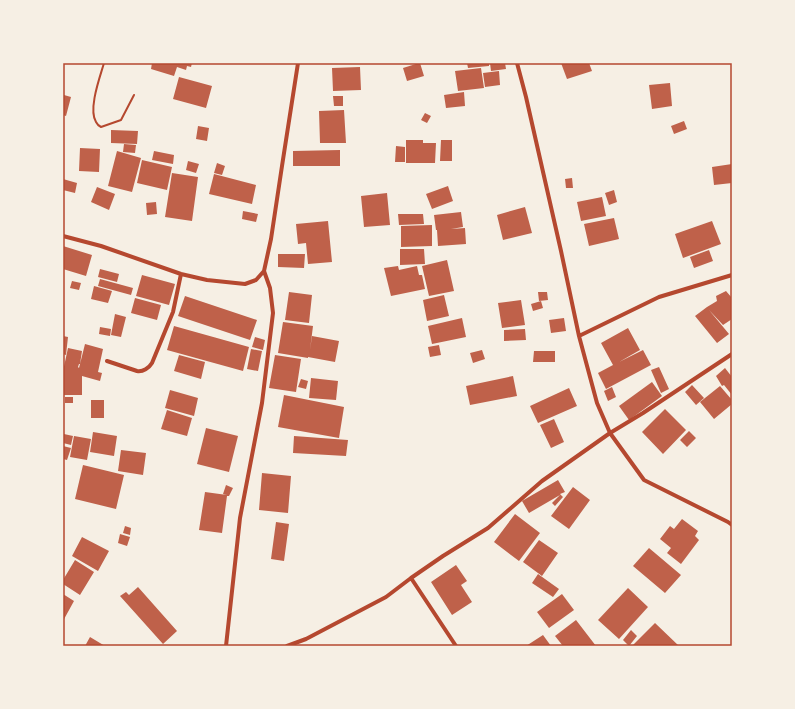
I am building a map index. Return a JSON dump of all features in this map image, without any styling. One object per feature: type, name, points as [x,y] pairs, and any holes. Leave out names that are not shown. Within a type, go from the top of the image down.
[{"type":"street","points":[[63,236],[101,246],[181,274],[207,280],[245,284],[256,280],[264,271],[271,239],[298,63]]},
{"type":"street","points":[[517,63],[561,251],[579,336],[597,403],[610,433],[644,480],[732,525]]},
{"type":"street","points":[[226,646],[240,518],[262,403],[273,313],[270,288],[264,271]]},
{"type":"street","points":[[107,361],[141,372],[150,367],[173,312],[181,274]]},
{"type":"street","points":[[579,336],[659,296],[732,275]]},
{"type":"street","points":[[287,646],[306,639],[386,597],[443,556],[488,528],[542,481],[610,433],[649,410],[732,354]]},
{"type":"street","points":[[411,578],[456,646]]},
{"type":"path","points":[[104,63],[95,96],[93,110],[96,122],[101,127],[121,120],[134,95]]},
{"type":"building","points":[[152,63],[192,63],[191,67],[187,66],[186,70],[177,67],[174,76],[151,69]]},
{"type":"building","points":[[420,63],[424,76],[407,81],[403,68]]},
{"type":"building","points":[[467,63],[489,63],[489,66],[468,68]]},
{"type":"building","points":[[490,63],[505,63],[506,69],[491,71]]},
{"type":"building","points":[[561,63],[589,63],[592,71],[567,79]]},
{"type":"building","points":[[360,67],[361,90],[333,91],[332,68]]},
{"type":"building","points":[[481,68],[484,88],[458,91],[455,71]]},
{"type":"building","points":[[499,71],[500,85],[485,87],[483,73]]},
{"type":"building","points":[[179,77],[212,86],[206,108],[173,99]]},
{"type":"building","points":[[670,83],[672,106],[652,109],[649,85]]},
{"type":"building","points":[[464,92],[465,106],[446,108],[444,95]]},
{"type":"building","points":[[64,95],[71,97],[66,116],[63,115]]},
{"type":"building","points":[[333,96],[343,96],[343,106],[334,106]]},
{"type":"building","points":[[344,110],[346,143],[320,143],[319,111]]},
{"type":"building","points":[[425,113],[431,116],[427,123],[421,120]]},
{"type":"building","points":[[684,121],[687,129],[674,134],[671,126]]},
{"type":"building","points":[[198,126],[209,128],[207,141],[196,139]]},
{"type":"building","points":[[111,130],[138,131],[137,144],[111,143]]},
{"type":"building","points":[[406,140],[423,140],[423,143],[436,143],[435,163],[406,163]]},
{"type":"building","points":[[441,140],[452,140],[452,161],[440,161]]},
{"type":"building","points":[[124,144],[136,145],[135,153],[123,152]]},
{"type":"building","points":[[396,146],[405,147],[405,162],[395,162]]},
{"type":"building","points":[[80,148],[100,149],[99,172],[79,171]]},
{"type":"building","points":[[340,150],[340,166],[293,166],[293,151]]},
{"type":"building","points":[[117,151],[141,158],[132,192],[108,186]]},
{"type":"building","points":[[154,151],[174,155],[173,164],[152,160]]},
{"type":"building","points":[[142,160],[172,167],[167,190],[137,183]]},
{"type":"building","points":[[188,161],[199,164],[196,173],[186,170]]},
{"type":"building","points":[[217,163],[225,166],[222,175],[214,173]]},
{"type":"building","points":[[732,164],[732,183],[714,185],[712,167]]},
{"type":"building","points":[[172,173],[198,177],[192,221],[165,217]]},
{"type":"building","points":[[214,174],[256,185],[252,204],[209,194]]},
{"type":"building","points":[[572,178],[573,188],[566,188],[565,179]]},
{"type":"building","points":[[63,179],[77,183],[75,193],[63,190]]},
{"type":"building","points":[[448,186],[453,201],[432,209],[426,194]]},
{"type":"building","points":[[97,187],[115,194],[109,210],[91,202]]},
{"type":"building","points":[[614,190],[617,202],[609,205],[605,193]]},
{"type":"building","points":[[387,193],[390,225],[364,227],[361,196]]},
{"type":"building","points":[[602,197],[606,216],[581,221],[577,202]]},
{"type":"building","points":[[156,202],[157,214],[147,215],[146,203]]},
{"type":"building","points":[[525,207],[532,233],[503,240],[497,215]]},
{"type":"building","points":[[243,211],[258,214],[256,222],[242,219]]},
{"type":"building","points":[[461,212],[463,227],[451,229],[465,228],[466,244],[438,246],[434,215]]},
{"type":"building","points":[[398,214],[423,214],[424,224],[399,225]]},
{"type":"building","points":[[614,218],[619,239],[589,246],[584,224]]},
{"type":"building","points":[[328,221],[332,262],[308,264],[306,243],[298,244],[296,224]]},
{"type":"building","points":[[712,221],[721,244],[683,258],[675,234]]},
{"type":"building","points":[[432,225],[432,246],[401,247],[401,226]]},
{"type":"building","points":[[63,246],[92,255],[86,276],[63,269]]},
{"type":"building","points":[[400,249],[424,249],[425,264],[400,265]]},
{"type":"building","points":[[709,250],[713,261],[694,268],[690,257]]},
{"type":"building","points":[[278,254],[305,254],[304,268],[278,267]]},
{"type":"building","points":[[447,260],[454,291],[429,296],[422,266]]},
{"type":"building","points":[[398,266],[399,270],[417,266],[419,275],[422,275],[425,289],[391,296],[384,268]]},
{"type":"building","points":[[100,269],[119,274],[117,282],[98,277]]},
{"type":"building","points":[[142,275],[175,284],[169,305],[136,296]]},
{"type":"building","points":[[100,279],[133,288],[131,295],[98,286]]},
{"type":"building","points":[[72,281],[81,283],[79,290],[70,288]]},
{"type":"building","points":[[94,286],[112,291],[108,303],[91,299]]},
{"type":"building","points":[[726,291],[732,298],[732,319],[723,325],[709,310],[729,334],[717,343],[695,316],[717,301],[716,296]]},
{"type":"building","points":[[289,292],[312,295],[309,323],[285,320]]},
{"type":"building","points":[[538,292],[547,292],[548,300],[539,301]]},
{"type":"building","points":[[444,295],[449,316],[427,321],[423,300]]},
{"type":"building","points":[[185,296],[257,320],[250,340],[178,316]]},
{"type":"building","points":[[135,298],[161,305],[157,320],[131,313]]},
{"type":"building","points":[[521,300],[525,325],[502,328],[498,303]]},
{"type":"building","points":[[541,301],[543,308],[533,311],[531,304]]},
{"type":"building","points":[[115,314],[126,317],[121,337],[111,335]]},
{"type":"building","points":[[462,318],[466,337],[432,344],[428,326]]},
{"type":"building","points":[[564,318],[566,331],[551,333],[549,320]]},
{"type":"building","points":[[283,322],[313,326],[310,350],[312,336],[339,341],[335,362],[278,353]]},
{"type":"building","points":[[174,326],[249,347],[243,371],[167,350]]},
{"type":"building","points":[[100,327],[111,329],[110,336],[99,334]]},
{"type":"building","points":[[628,328],[640,350],[619,362],[643,350],[651,365],[606,389],[598,373],[613,365],[601,343]]},
{"type":"building","points":[[525,329],[526,340],[504,341],[504,330]]},
{"type":"building","points":[[63,336],[68,337],[66,355],[63,354]]},
{"type":"building","points":[[255,337],[265,340],[263,350],[252,347]]},
{"type":"building","points":[[85,344],[103,349],[98,372],[102,373],[100,381],[82,376],[82,395],[64,395],[63,371],[68,348],[82,351],[80,364]]},
{"type":"building","points":[[439,345],[441,355],[430,357],[428,347]]},
{"type":"building","points":[[251,349],[262,351],[258,371],[247,369]]},
{"type":"building","points":[[482,350],[485,359],[473,363],[470,353]]},
{"type":"building","points":[[534,351],[555,351],[555,362],[533,362]]},
{"type":"building","points":[[179,355],[205,362],[201,379],[174,371]]},
{"type":"building","points":[[275,355],[301,359],[296,392],[269,388]]},
{"type":"building","points":[[659,367],[669,389],[661,393],[651,370]]},
{"type":"building","points":[[725,368],[732,377],[732,395],[724,385],[722,386],[716,376]]},
{"type":"building","points":[[513,376],[517,396],[470,405],[466,386]]},
{"type":"building","points":[[311,378],[338,381],[336,400],[309,398]]},
{"type":"building","points":[[301,379],[308,381],[306,389],[298,387]]},
{"type":"building","points":[[652,382],[662,396],[629,420],[619,406]]},
{"type":"building","points":[[692,385],[704,398],[696,405],[685,392]]},
{"type":"building","points":[[720,386],[732,400],[732,404],[714,419],[700,402]]},
{"type":"building","points":[[612,387],[616,397],[608,401],[604,391]]},
{"type":"building","points":[[569,388],[577,406],[538,423],[530,406]]},
{"type":"building","points":[[170,390],[198,398],[194,416],[165,408]]},
{"type":"building","points":[[284,395],[344,407],[339,438],[278,427]]},
{"type":"building","points":[[65,397],[73,397],[73,403],[65,403]]},
{"type":"building","points":[[91,400],[104,400],[104,418],[91,418]]},
{"type":"building","points":[[665,409],[686,430],[663,454],[642,432]]},
{"type":"building","points":[[167,410],[192,418],[187,436],[161,429]]},
{"type":"building","points":[[554,419],[564,442],[551,448],[540,425]]},
{"type":"building","points":[[206,428],[238,436],[229,472],[197,464]]},
{"type":"building","points":[[689,431],[696,438],[687,447],[680,440]]},
{"type":"building","points":[[93,432],[117,436],[114,456],[90,452]]},
{"type":"building","points":[[64,434],[73,436],[71,445],[63,443]]},
{"type":"building","points":[[74,436],[91,439],[87,460],[70,457]]},
{"type":"building","points":[[294,436],[348,440],[346,456],[293,453]]},
{"type":"building","points":[[63,446],[71,448],[67,460],[63,459]]},
{"type":"building","points":[[121,450],[146,453],[143,475],[118,471]]},
{"type":"building","points":[[83,465],[124,475],[116,509],[75,499]]},
{"type":"building","points":[[262,473],[291,476],[288,513],[259,510]]},
{"type":"building","points":[[558,480],[565,492],[560,494],[563,497],[555,506],[552,503],[560,495],[529,513],[522,501]]},
{"type":"building","points":[[226,485],[233,488],[229,496],[227,496],[222,533],[199,530],[205,492],[227,495],[223,494]]},
{"type":"building","points":[[573,487],[590,500],[569,529],[551,516]]},
{"type":"building","points":[[515,514],[540,533],[519,561],[494,542]]},
{"type":"building","points":[[682,519],[698,531],[695,536],[699,540],[681,564],[667,553],[671,548],[660,539],[670,526],[674,529]]},
{"type":"building","points":[[276,522],[289,524],[284,561],[271,559]]},
{"type":"building","points":[[125,526],[131,528],[130,535],[123,533]]},
{"type":"building","points":[[120,534],[130,537],[127,546],[118,543]]},
{"type":"building","points":[[82,537],[109,551],[98,571],[72,556]]},
{"type":"building","points":[[539,540],[558,553],[542,576],[523,562]]},
{"type":"building","points":[[649,548],[681,575],[665,593],[633,566]]},
{"type":"building","points":[[75,560],[94,572],[80,595],[63,584],[63,580]]},
{"type":"building","points":[[456,565],[467,581],[461,585],[472,602],[452,615],[431,582]]},
{"type":"building","points":[[538,574],[559,589],[553,597],[532,583]]},
{"type":"building","points":[[138,587],[177,631],[163,644],[120,596],[126,592],[129,595]]},
{"type":"building","points":[[628,588],[648,607],[619,639],[598,620]]},
{"type":"building","points":[[63,594],[74,601],[63,621]]},
{"type":"building","points":[[562,594],[574,610],[549,628],[537,612]]},
{"type":"building","points":[[576,620],[596,646],[563,646],[555,636]]},
{"type":"building","points":[[655,623],[679,646],[632,646]]},
{"type":"building","points":[[631,630],[637,636],[629,646],[623,640]]},
{"type":"building","points":[[543,635],[551,646],[526,646]]},
{"type":"building","points":[[90,637],[105,646],[85,646]]}]
